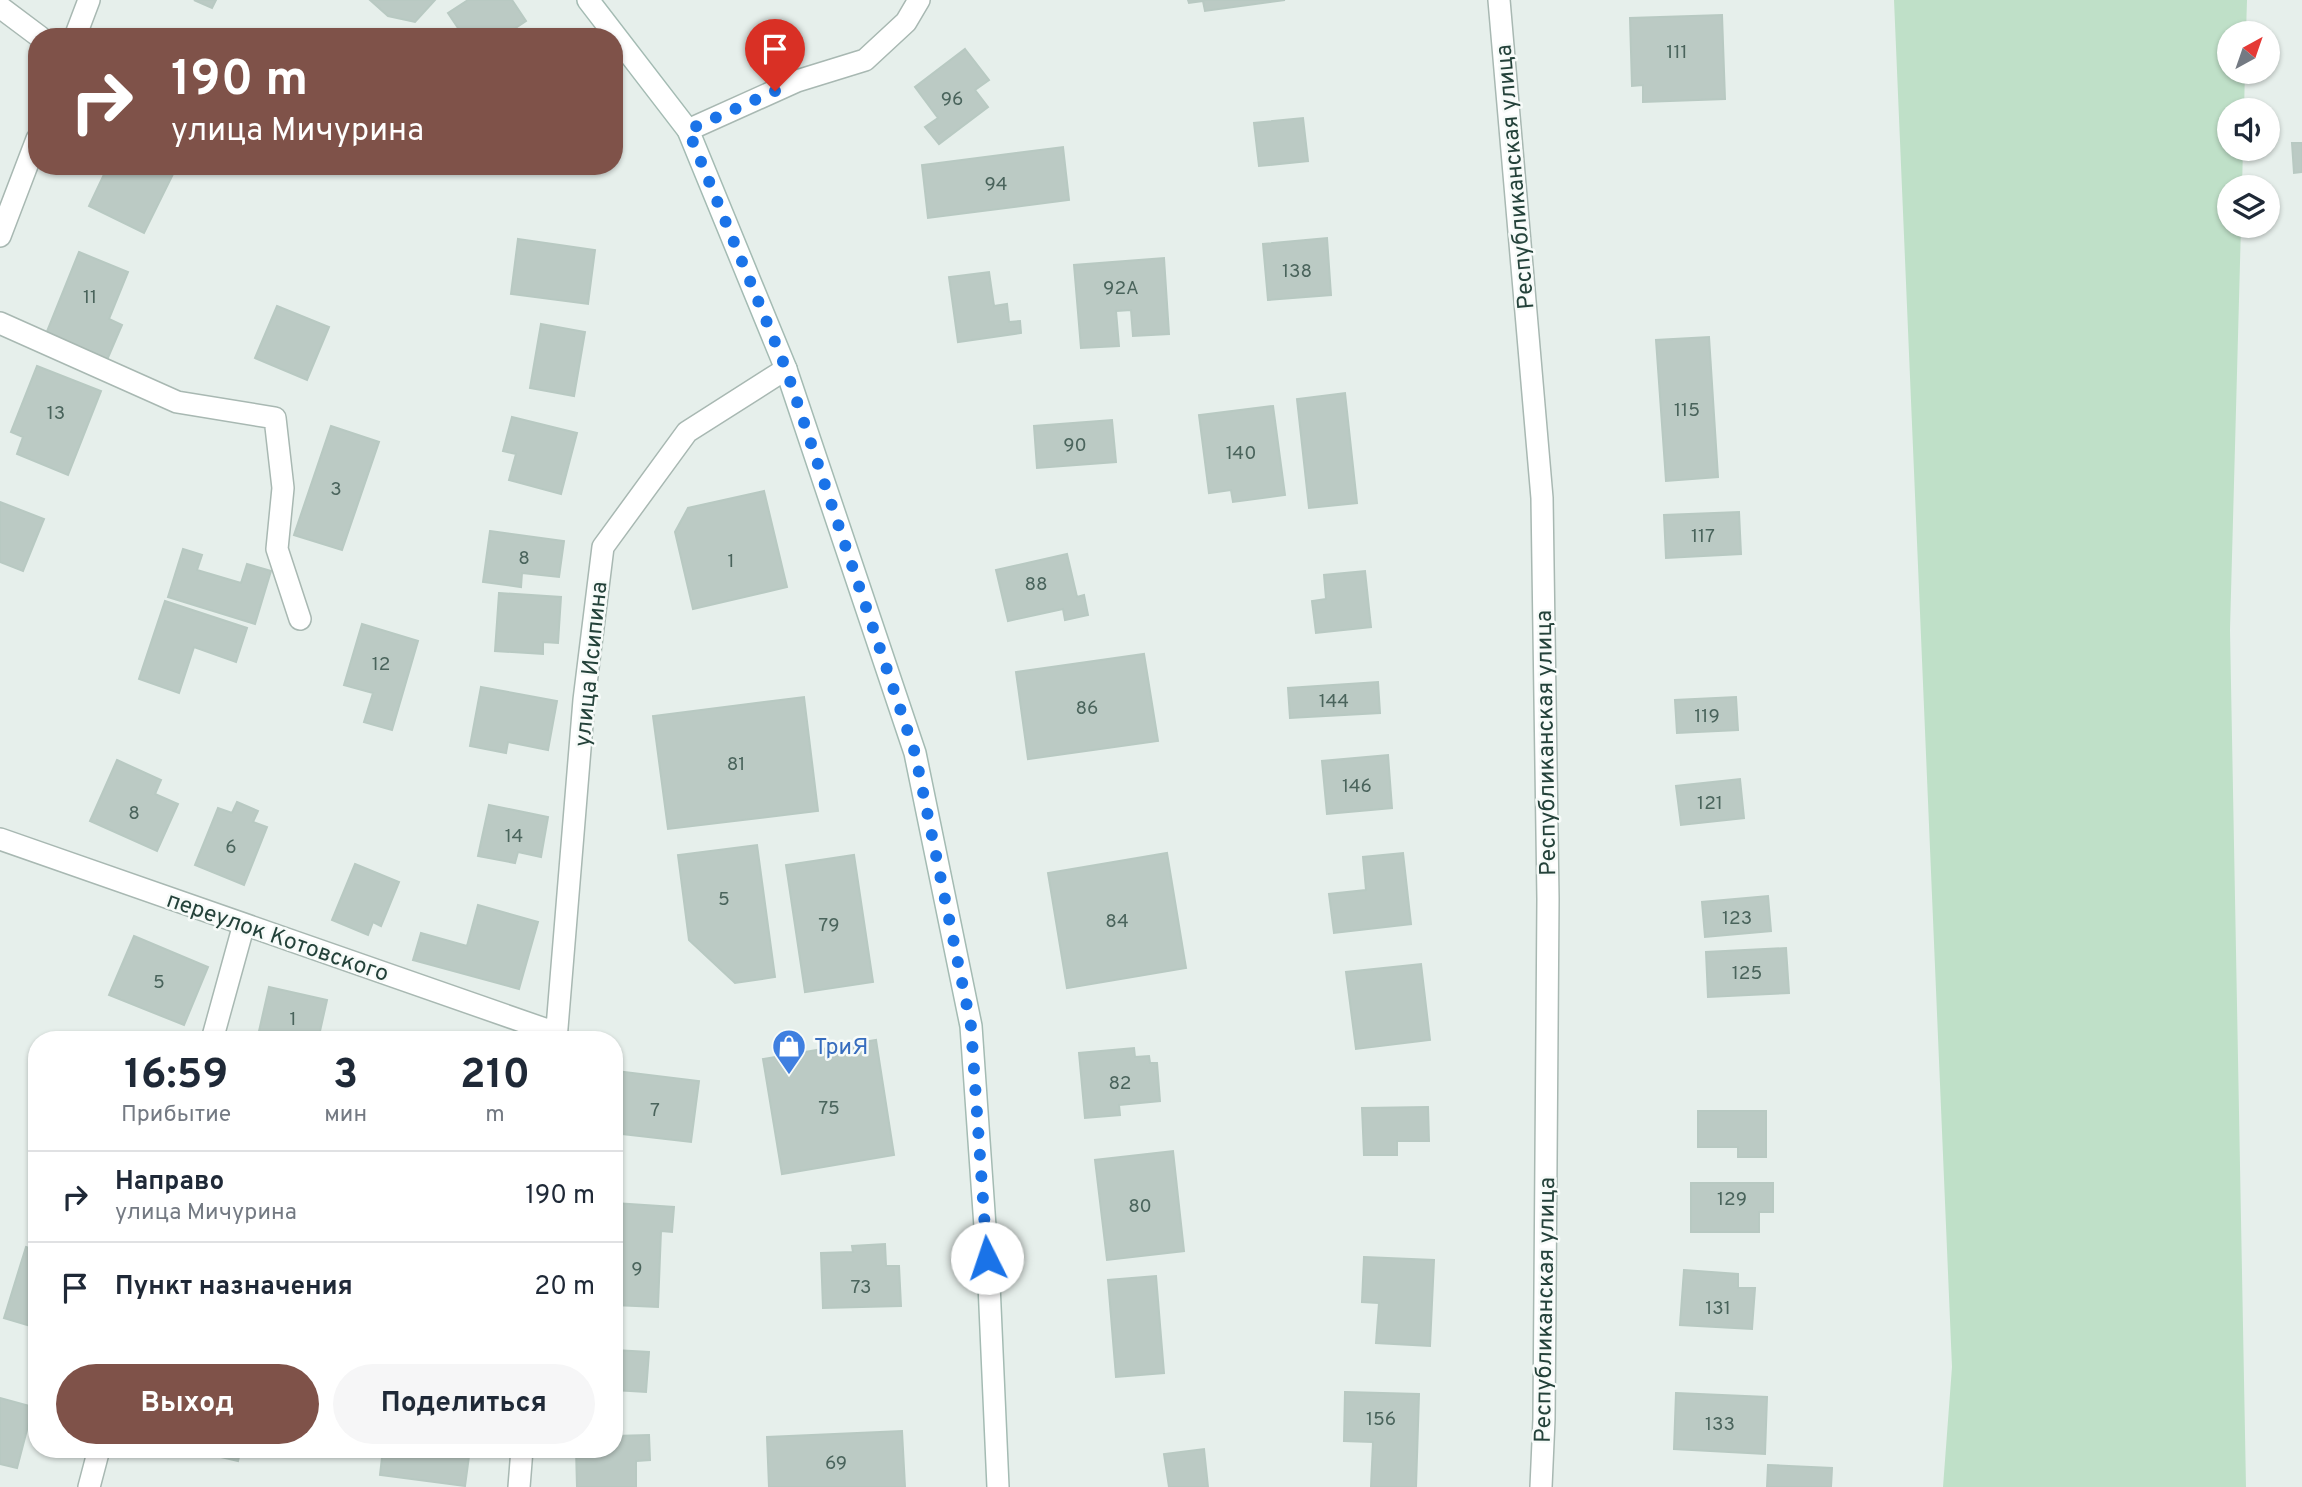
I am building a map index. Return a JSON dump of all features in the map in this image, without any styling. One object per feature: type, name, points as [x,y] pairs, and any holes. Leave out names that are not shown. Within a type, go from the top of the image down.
[{"type":"street","points":[[78,28],[89,0]]},
{"type":"street","points":[[588,0],[610,28]]},
{"type":"street","points":[[688,130],[797,81],[865,60],[906,22],[919,0]]},
{"type":"street","name":"Республиканская улица","points":[[1499,0],[1542,498],[1548,899],[1544,1419],[1541,1487]]},
{"type":"street","points":[[0,7],[28,28]]},
{"type":"street","points":[[623,46],[688,130],[786,369],[915,753],[971,1026],[989,1284],[998,1487]]},
{"type":"street","points":[[0,236],[28,163]]},
{"type":"street","points":[[0,323],[177,402],[275,418],[283,488],[277,549],[300,619]]},
{"type":"street","name":"улица Исипина","points":[[556,1031],[584,700],[603,547],[687,432],[786,369]]},
{"type":"street","name":"переулок Котовского","points":[[0,839],[542,1031]]},
{"type":"street","points":[[215,1031],[244,925]]},
{"type":"street","points":[[89,1487],[97,1458]]},
{"type":"street","points":[[519,1487],[522,1458]]},
{"type":"green space","points":[[1894,0],[2247,0],[2246,21],[2217,21],[2217,84],[2245,84],[2244,98],[2217,98],[2217,161],[2243,161],[2242,175],[2217,175],[2217,238],[2241,238],[2230,630],[2246,1487],[1943,1487],[1952,1367]]},
{"type":"building","points":[[194,0],[216,0],[212,8]]},
{"type":"building","points":[[370,0],[435,0],[415,22],[388,16]]},
{"type":"building","points":[[468,0],[512,0],[526,21],[516,28],[458,28],[448,13]]},
{"type":"building","points":[[1188,0],[1285,0],[1205,11],[1203,1],[1189,3]]},
{"type":"building","points":[[1722,15],[1725,99],[1643,102],[1643,85],[1632,86],[1630,18]]},
{"type":"building","points":[[965,49],[989,80],[975,90],[988,107],[939,144],[925,127],[938,118],[915,87]]},
{"type":"building","points":[[1303,118],[1308,161],[1259,166],[1254,123]]},
{"type":"building","points":[[2292,143],[2302,143],[2302,172],[2294,173]]},
{"type":"building","points":[[1063,147],[1069,200],[928,218],[922,165]]},
{"type":"building","points":[[104,175],[173,175],[144,233],[89,206]]},
{"type":"building","points":[[1327,238],[1331,295],[1268,300],[1263,244]]},
{"type":"building","points":[[518,239],[595,250],[588,304],[511,294]]},
{"type":"building","points":[[79,252],[128,272],[109,319],[122,325],[107,360],[46,334]]},
{"type":"building","points":[[1164,258],[1169,334],[1133,336],[1131,310],[1116,311],[1119,346],[1081,348],[1074,265]]},
{"type":"building","points":[[989,272],[994,306],[1007,304],[1009,322],[1020,321],[1021,333],[958,342],[949,277]]},
{"type":"building","points":[[277,306],[329,327],[307,380],[255,358]]},
{"type":"building","points":[[541,324],[585,332],[574,396],[530,388]]},
{"type":"building","points":[[1709,337],[1718,477],[1666,481],[1656,340]]},
{"type":"building","points":[[37,366],[101,391],[68,475],[17,454],[23,437],[11,432]]},
{"type":"building","points":[[1345,393],[1357,503],[1309,508],[1297,399]]},
{"type":"building","points":[[1273,406],[1285,495],[1233,502],[1231,490],[1209,493],[1199,415]]},
{"type":"building","points":[[512,417],[577,433],[561,494],[509,480],[516,454],[503,451]]},
{"type":"building","points":[[1112,420],[1116,462],[1037,468],[1034,426]]},
{"type":"building","points":[[331,426],[379,442],[342,550],[294,535]]},
{"type":"building","points":[[764,491],[787,587],[693,609],[675,532],[688,508]]},
{"type":"building","points":[[0,502],[44,519],[23,571],[0,562]]},
{"type":"building","points":[[1739,512],[1741,554],[1666,558],[1664,515]]},
{"type":"building","points":[[490,531],[564,541],[559,577],[522,573],[521,587],[483,582]]},
{"type":"building","points":[[183,549],[202,555],[197,570],[241,583],[247,564],[271,571],[255,624],[168,597]]},
{"type":"building","points":[[1067,554],[1077,597],[1084,595],[1088,615],[1065,620],[1063,609],[1008,621],[996,570]]},
{"type":"building","points":[[1365,571],[1371,627],[1316,633],[1312,601],[1326,599],[1324,575]]},
{"type":"building","points":[[499,593],[561,597],[558,643],[543,642],[543,654],[495,651]]},
{"type":"building","points":[[165,601],[247,628],[236,662],[194,647],[179,693],[139,679]]},
{"type":"building","points":[[362,624],[418,641],[392,730],[364,722],[373,693],[344,685]]},
{"type":"building","points":[[1144,654],[1158,741],[1028,759],[1016,672]]},
{"type":"building","points":[[1378,682],[1380,713],[1290,718],[1288,688]]},
{"type":"building","points":[[481,687],[557,701],[548,750],[508,742],[506,753],[470,746]]},
{"type":"building","points":[[804,697],[818,811],[668,829],[653,716]]},
{"type":"building","points":[[1736,697],[1738,730],[1677,733],[1675,700]]},
{"type":"building","points":[[1388,755],[1392,808],[1327,814],[1322,761]]},
{"type":"building","points":[[117,760],[161,780],[155,794],[178,804],[157,851],[90,821]]},
{"type":"building","points":[[1740,779],[1744,818],[1681,825],[1676,786]]},
{"type":"building","points":[[237,802],[258,811],[253,822],[267,827],[244,885],[195,865],[218,808],[232,813]]},
{"type":"building","points":[[489,805],[548,817],[541,857],[518,852],[515,863],[478,856]]},
{"type":"building","points":[[757,845],[775,977],[735,983],[689,940],[678,855]]},
{"type":"building","points":[[1167,853],[1186,968],[1067,988],[1048,873]]},
{"type":"building","points":[[1403,853],[1411,924],[1334,933],[1329,894],[1366,890],[1363,857]]},
{"type":"building","points":[[854,855],[873,982],[805,992],[786,865]]},
{"type":"building","points":[[355,864],[399,882],[381,926],[373,922],[368,935],[332,920]]},
{"type":"building","points":[[1768,896],[1771,931],[1705,937],[1702,902]]},
{"type":"building","points":[[478,905],[538,922],[519,989],[413,960],[421,933],[467,946]]},
{"type":"building","points":[[134,936],[208,967],[184,1025],[109,995]]},
{"type":"building","points":[[1786,948],[1789,993],[1708,997],[1706,952]]},
{"type":"building","points":[[1421,964],[1430,1040],[1356,1049],[1346,972]]},
{"type":"building","points":[[269,987],[327,1000],[320,1031],[259,1031]]},
{"type":"building","points":[[876,1040],[894,1155],[782,1174],[763,1059]]},
{"type":"building","points":[[1134,1048],[1135,1057],[1149,1056],[1150,1063],[1157,1063],[1160,1101],[1119,1105],[1120,1115],[1085,1118],[1079,1053]]},
{"type":"building","points":[[623,1072],[699,1081],[691,1142],[623,1134]]},
{"type":"building","points":[[1428,1107],[1429,1141],[1397,1141],[1397,1155],[1364,1155],[1362,1108]]},
{"type":"building","points":[[1698,1111],[1766,1111],[1766,1157],[1738,1157],[1738,1147],[1698,1147]]},
{"type":"building","points":[[1173,1151],[1184,1251],[1107,1260],[1095,1160]]},
{"type":"building","points":[[1691,1183],[1773,1183],[1773,1212],[1759,1212],[1759,1232],[1691,1232]]},
{"type":"building","points":[[623,1204],[674,1207],[672,1232],[661,1231],[658,1307],[623,1305]]},
{"type":"building","points":[[885,1244],[886,1266],[899,1266],[901,1306],[823,1308],[821,1253],[853,1252],[852,1246]]},
{"type":"building","points":[[26,1247],[28,1325],[4,1318]]},
{"type":"building","points":[[1364,1257],[1434,1260],[1430,1346],[1376,1343],[1379,1303],[1362,1302]]},
{"type":"building","points":[[1684,1270],[1738,1274],[1738,1288],[1755,1288],[1752,1329],[1680,1325]]},
{"type":"building","points":[[1156,1276],[1164,1373],[1116,1377],[1108,1280]]},
{"type":"building","points":[[623,1351],[649,1352],[646,1392],[623,1391]]},
{"type":"building","points":[[1345,1392],[1419,1394],[1416,1487],[1371,1487],[1373,1442],[1344,1441]]},
{"type":"building","points":[[1676,1393],[1767,1397],[1765,1454],[1674,1449]]},
{"type":"building","points":[[0,1398],[28,1406],[28,1426],[17,1468],[0,1464]]},
{"type":"building","points":[[902,1431],[905,1487],[769,1487],[767,1437]]},
{"type":"building","points":[[649,1435],[650,1460],[636,1461],[636,1487],[577,1487],[576,1458],[623,1458],[623,1436]]},
{"type":"building","points":[[1204,1449],[1208,1487],[1169,1487],[1164,1454]]},
{"type":"building","points":[[382,1458],[469,1458],[465,1486],[380,1475]]},
{"type":"building","points":[[1768,1465],[1832,1468],[1831,1487],[1767,1487]]},
{"type":"place","name":"ТриЯ","points":[[789,1076]]},
{"type":"route","points":[[775,91],[688,130],[786,369],[915,753],[971,1026],[987,1258]]}]
